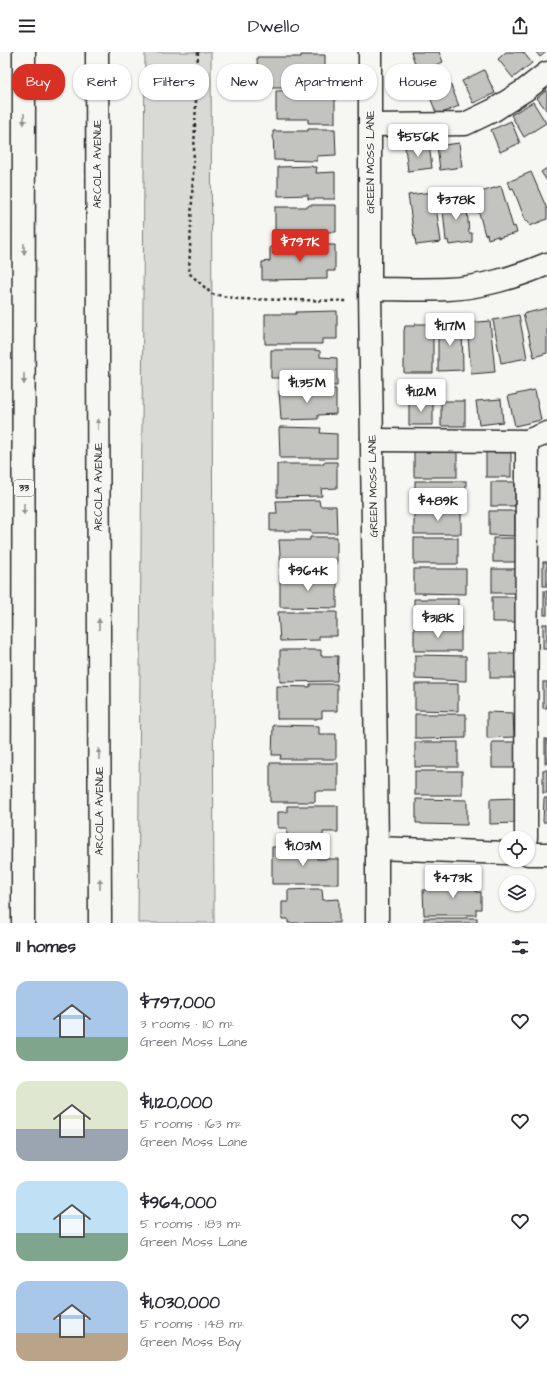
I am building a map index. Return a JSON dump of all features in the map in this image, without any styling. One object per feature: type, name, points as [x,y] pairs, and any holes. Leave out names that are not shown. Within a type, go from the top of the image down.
[{"type":"main road","name":"33","points":[[23,923],[24,52]]},
{"type":"main road","name":"ARCOLA AVENUE","points":[[97,52],[100,923]]},
{"type":"main road","name":"GREEN MOSS LANE","points":[[370,52],[372,440],[378,848],[377,923]]},
{"type":"main road","points":[[371,125],[465,124],[494,110],[547,73]]},
{"type":"main road","points":[[371,295],[448,289],[492,282],[528,272],[547,264]]},
{"type":"main road","points":[[372,440],[527,440],[547,433]]},
{"type":"main road","points":[[526,831],[527,440]]},
{"type":"main road","points":[[378,848],[499,853]]},
{"type":"main road","points":[[535,854],[547,854]]},
{"type":"path","points":[[198,52],[189,273],[212,294],[238,299],[371,295]]},
{"type":"shaded area","points":[[145,52],[211,52],[214,923],[138,923],[145,100],[209,100],[209,64],[145,64]]},
{"type":"building","points":[[411,52],[439,52],[443,62],[438,64],[415,64]]},
{"type":"building","points":[[506,52],[523,52],[532,63],[513,78],[498,59]]},
{"type":"building","points":[[536,52],[546,52],[540,57]]},
{"type":"building","points":[[301,55],[325,55],[325,64],[281,64],[281,87],[273,87],[273,64],[257,64],[257,57],[301,57]]},
{"type":"building","points":[[484,70],[495,93],[473,103],[462,81]]},
{"type":"building","points":[[451,86],[459,106],[437,115],[431,100],[451,100]]},
{"type":"building","points":[[547,90],[547,111],[537,98]]},
{"type":"building","points":[[276,91],[281,91],[281,100],[335,100],[335,123],[308,123],[308,119],[276,119]]},
{"type":"building","points":[[533,102],[546,123],[524,137],[511,115]]},
{"type":"building","points":[[511,121],[520,143],[500,152],[491,130]]},
{"type":"building","points":[[308,129],[335,129],[336,155],[317,156],[317,161],[274,160],[273,131],[308,131]]},
{"type":"building","points":[[459,143],[462,167],[440,170],[437,146]]},
{"type":"building","points":[[429,144],[432,168],[408,171],[405,147]]},
{"type":"building","points":[[278,167],[317,167],[316,173],[335,172],[335,199],[308,199],[308,195],[278,196]]},
{"type":"building","points":[[547,168],[547,181],[541,172]]},
{"type":"building","points":[[531,172],[547,209],[547,219],[530,226],[528,221],[526,222],[513,188],[511,189],[508,182]]},
{"type":"building","points":[[501,186],[513,227],[515,226],[517,233],[488,239],[487,234],[485,235],[474,194]]},
{"type":"building","points":[[433,192],[436,194],[435,200],[441,242],[416,245],[408,195]]},
{"type":"building","points":[[466,196],[469,233],[472,233],[472,242],[449,245],[448,240],[446,241],[442,199]]},
{"type":"building","points":[[309,205],[336,205],[336,232],[320,232],[320,240],[275,240],[275,207],[308,207]]},
{"type":"building","points":[[307,245],[335,245],[335,271],[327,271],[327,279],[262,280],[262,262],[270,261],[270,247],[308,246]]},
{"type":"building","points":[[547,308],[547,353],[534,357],[523,314]]},
{"type":"building","points":[[337,311],[337,339],[322,339],[322,344],[265,344],[265,314],[296,314],[296,312]]},
{"type":"building","points":[[519,315],[527,358],[501,363],[493,320]]},
{"type":"building","points":[[490,321],[495,372],[471,374],[467,323]]},
{"type":"building","points":[[415,324],[433,324],[433,373],[404,373],[405,326],[415,326]]},
{"type":"building","points":[[438,324],[462,324],[463,370],[438,371]]},
{"type":"building","points":[[271,350],[315,350],[320,351],[320,357],[337,358],[337,386],[283,384],[283,378],[271,378]]},
{"type":"building","points":[[336,389],[336,414],[318,415],[318,419],[281,420],[279,391]]},
{"type":"building","points":[[535,390],[541,420],[515,426],[508,396]]},
{"type":"building","points":[[501,399],[503,422],[479,425],[476,401]]},
{"type":"building","points":[[433,400],[433,425],[409,425],[409,401]]},
{"type":"building","points":[[441,401],[465,401],[465,426],[441,426]]},
{"type":"building","points":[[280,427],[321,428],[320,433],[337,434],[337,458],[280,458]]},
{"type":"building","points":[[414,450],[457,450],[457,477],[414,477]]},
{"type":"building","points":[[486,451],[511,451],[511,477],[486,477]]},
{"type":"building","points":[[324,462],[337,462],[337,488],[321,489],[322,496],[277,497],[277,464],[324,464]]},
{"type":"building","points":[[415,481],[466,481],[466,505],[415,505]]},
{"type":"building","points":[[491,482],[515,482],[515,506],[491,506]]},
{"type":"building","points":[[319,500],[320,506],[336,506],[337,533],[311,533],[311,531],[270,531],[270,513],[277,513],[276,501]]},
{"type":"building","points":[[414,509],[461,509],[461,534],[414,534]]},
{"type":"building","points":[[489,511],[515,511],[515,536],[489,535]]},
{"type":"building","points":[[310,537],[337,537],[337,564],[318,564],[318,568],[281,569],[279,540],[310,540]]},
{"type":"building","points":[[414,538],[458,538],[458,564],[414,564]]},
{"type":"building","points":[[493,538],[518,538],[517,562],[493,562]]},
{"type":"building","points":[[543,562],[547,562],[547,586],[543,586]]},
{"type":"building","points":[[414,569],[466,569],[466,594],[414,593]]},
{"type":"building","points":[[492,569],[516,569],[516,593],[492,593]]},
{"type":"building","points":[[280,575],[321,575],[321,581],[337,581],[337,608],[280,607]]},
{"type":"building","points":[[544,591],[547,591],[547,615],[544,615]]},
{"type":"building","points":[[492,597],[517,597],[516,622],[492,622]]},
{"type":"building","points":[[414,599],[458,599],[458,624],[414,623]]},
{"type":"building","points":[[278,612],[337,612],[337,636],[319,636],[319,640],[280,641]]},
{"type":"building","points":[[543,624],[547,624],[547,649],[543,649]]},
{"type":"building","points":[[414,627],[461,627],[461,651],[414,651]]},
{"type":"building","points":[[280,650],[321,650],[321,656],[338,656],[337,681],[280,682]]},
{"type":"building","points":[[490,653],[517,653],[517,678],[490,678]]},
{"type":"building","points":[[415,655],[466,656],[466,681],[415,679]]},
{"type":"building","points":[[543,682],[547,682],[547,708],[543,708]]},
{"type":"building","points":[[310,684],[337,684],[337,711],[322,711],[322,718],[317,719],[277,719],[277,686],[310,687]]},
{"type":"building","points":[[415,684],[458,684],[458,711],[415,710]]},
{"type":"building","points":[[487,712],[513,713],[514,737],[487,738]]},
{"type":"building","points":[[415,714],[466,714],[466,738],[415,738]]},
{"type":"building","points":[[273,725],[319,726],[319,734],[336,734],[336,759],[280,759],[281,755],[272,755]]},
{"type":"building","points":[[545,739],[547,739],[547,763],[545,763]]},
{"type":"building","points":[[415,742],[458,742],[458,767],[415,767]]},
{"type":"building","points":[[492,742],[516,742],[517,768],[492,768]]},
{"type":"building","points":[[270,763],[338,763],[338,791],[315,791],[315,802],[270,802]]},
{"type":"building","points":[[543,770],[547,770],[547,793],[543,793]]},
{"type":"building","points":[[415,771],[462,771],[462,795],[415,795]]},
{"type":"building","points":[[516,798],[517,823],[490,824],[490,799]]},
{"type":"building","points":[[544,798],[547,798],[547,822],[543,822]]},
{"type":"building","points":[[416,799],[467,800],[467,825],[416,823]]},
{"type":"building","points":[[287,806],[338,806],[338,832],[323,832],[323,841],[287,841],[287,828],[278,828],[278,812],[287,812]]},
{"type":"building","points":[[316,846],[317,859],[339,859],[339,884],[272,884],[272,847]]},
{"type":"building","points":[[440,879],[476,880],[476,892],[481,892],[481,909],[476,909],[476,915],[424,915],[423,890],[440,889]]},
{"type":"building","points":[[322,889],[323,900],[339,899],[339,923],[288,923],[288,919],[282,919],[282,902],[288,902],[288,890]]},
{"type":"building","points":[[424,918],[477,918],[477,923],[424,923]]}]
